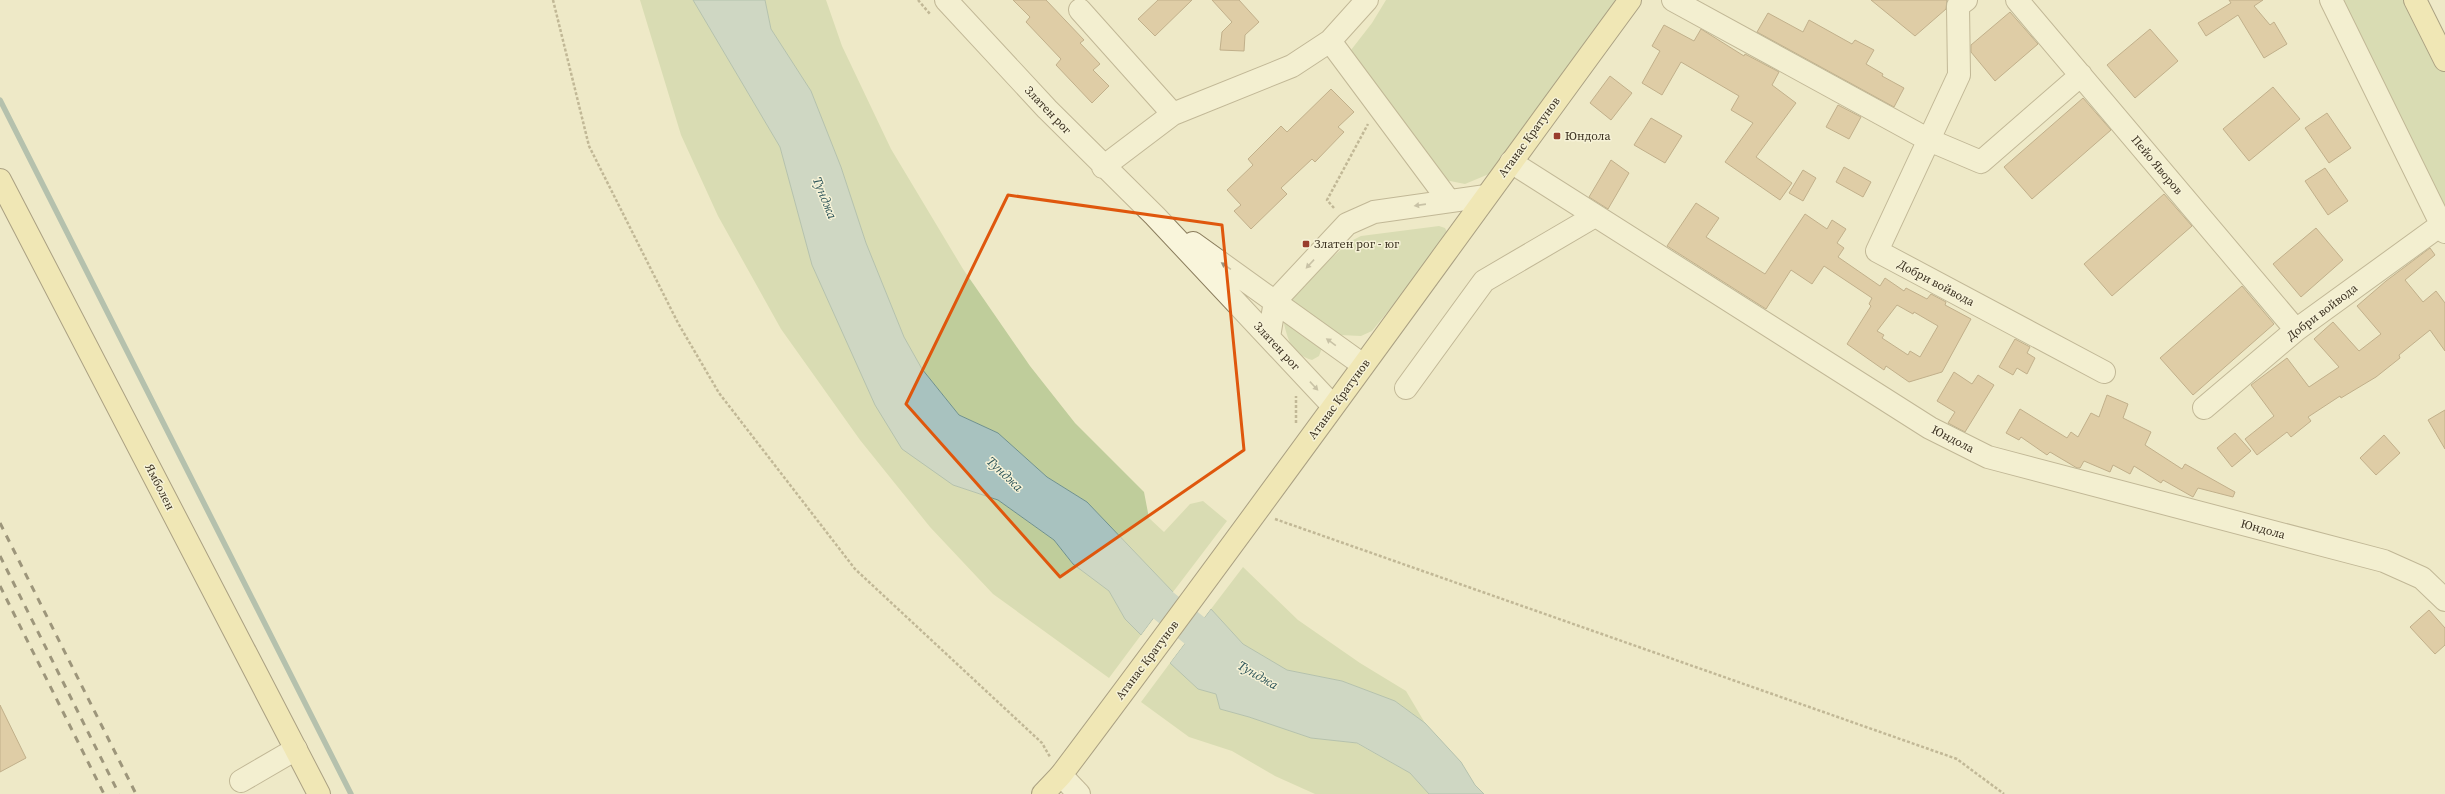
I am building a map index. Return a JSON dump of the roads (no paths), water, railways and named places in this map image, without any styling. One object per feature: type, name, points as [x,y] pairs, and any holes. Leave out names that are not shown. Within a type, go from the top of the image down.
[{"type":"main road","name":"Атанас Кратунов","points":[[1043,794],[1061,775],[1243,533],[1332,406],[1630,0]]},
{"type":"main road","points":[[2415,0],[2445,60]]},
{"type":"main road","name":"Ямболен","points":[[0,180],[320,794]]},
{"type":"street","name":"Златен рог","points":[[946,0],[1103,167],[1155,216],[1332,406]]},
{"type":"street","points":[[1103,167],[1173,114],[1292,66],[1330,41],[1366,0]]},
{"type":"street","points":[[1673,0],[1929,140],[1981,162],[2081,75]]},
{"type":"street","name":"Добри войвода","points":[[1966,0],[1958,6],[1959,75],[1877,252],[2104,372]]},
{"type":"street","name":"Пейо Яворов","points":[[2016,0],[2296,330]]},
{"type":"street","points":[[2331,0],[2444,226]]},
{"type":"street","points":[[1080,10],[1173,114]]},
{"type":"street","points":[[1330,41],[1449,201]]},
{"type":"street","name":"Юндола","points":[[1511,162],[1930,428],[1988,457],[2384,561],[2422,578],[2445,600]]},
{"type":"street","points":[[1269,337],[1275,301],[1347,224],[1374,212],[1486,196]]},
{"type":"street","name":"Златен рог","points":[[1155,216],[1363,365]]},
{"type":"street","points":[[1406,388],[1484,281],[1595,216]]},
{"type":"street","name":"Добри войвода","points":[[2204,408],[2296,330],[2444,226]]},
{"type":"street","points":[[241,781],[296,749]]},
{"type":"street","points":[[1061,775],[1079,794]]},
{"type":"water","points":[[693,0],[765,0],[771,29],[811,91],[841,167],[866,243],[904,337],[922,369],[959,415],[998,433],[1047,477],[1087,502],[1173,592],[1141,635],[1125,619],[1109,591],[1073,564],[1054,540],[998,500],[953,485],[902,449],[875,405],[812,265],[780,147]]},
{"type":"water","points":[[1211,609],[1243,644],[1287,670],[1342,681],[1395,701],[1425,723],[1461,762],[1475,785],[1484,794],[1429,794],[1410,773],[1357,743],[1311,738],[1220,709],[1216,694],[1198,689],[1170,663]]},
{"type":"waterway","points":[[0,100],[351,794]]},
{"type":"waterway","name":"Тунджа","points":[[1128,577],[1230,659]]},
{"type":"railway","points":[[0,523],[136,794]]},
{"type":"railway","points":[[0,556],[119,794]]},
{"type":"railway","points":[[0,586],[104,794]]},
{"type":"place","name":"Юндола","points":[[1557,136]]},
{"type":"place","name":"Златен рог - юг","points":[[1306,244]]}]
